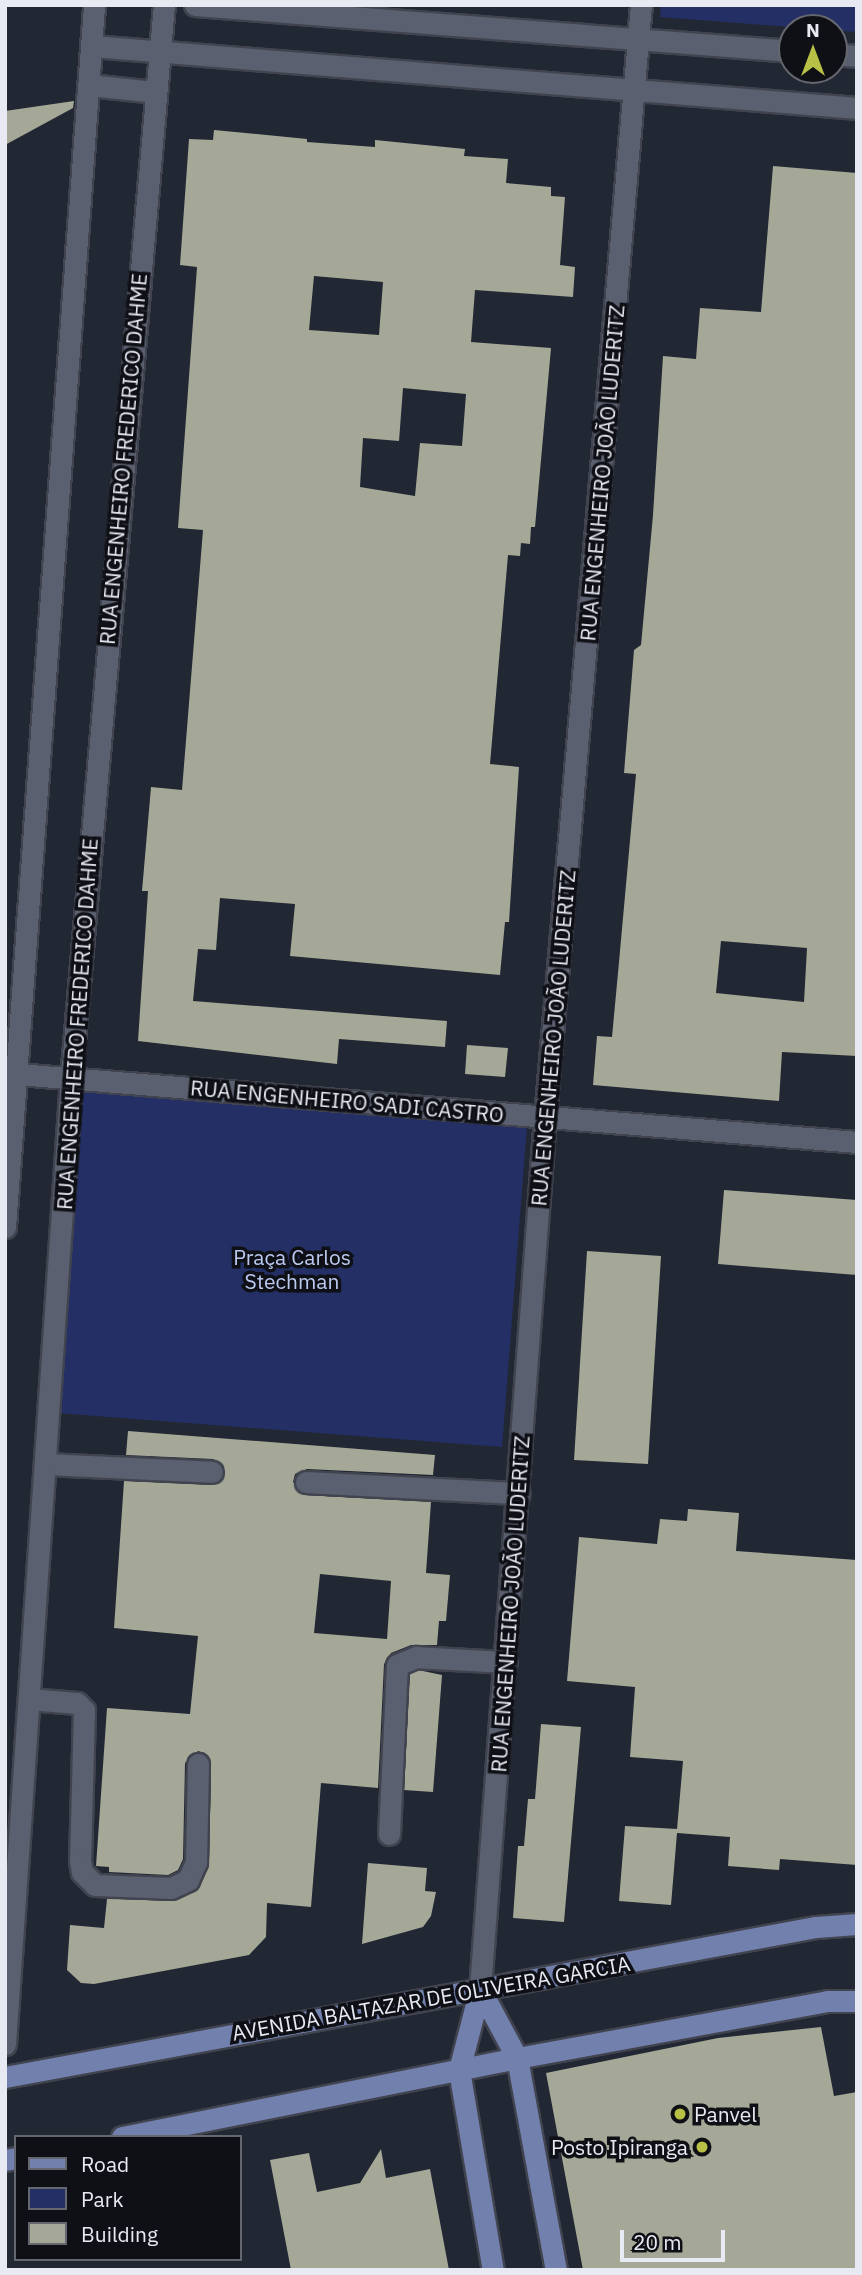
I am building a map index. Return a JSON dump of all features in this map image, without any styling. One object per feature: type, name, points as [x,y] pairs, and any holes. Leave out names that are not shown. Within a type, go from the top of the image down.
[{"type":"main road","name":"AVENIDA BALTAZAR DE OLIVEIRA GARCIA","points":[[5,2077],[816,1927],[857,1924]]},
{"type":"main road","points":[[480,1989],[517,2058],[556,2270]]},
{"type":"main road","name":"RUA ENGENHEIRO JOÃO LUDERITZ","points":[[459,2070],[480,1989]]},
{"type":"main road","points":[[132,2135],[517,2058],[828,2001],[857,2000]]},
{"type":"main road","points":[[459,2070],[494,2270]]},
{"type":"street","points":[[5,1227],[11,1074],[94,5]]},
{"type":"street","name":"RUA ENGENHEIRO FREDERICO DAHME","points":[[5,2043],[71,1078],[154,92],[164,5]]},
{"type":"street","points":[[195,5],[778,50]]},
{"type":"street","name":"RUA ENGENHEIRO JOÃO LUDERITZ","points":[[480,1989],[545,1116],[636,90],[641,5]]},
{"type":"street","points":[[92,46],[857,108]]},
{"type":"street","points":[[89,85],[154,92]]},
{"type":"street","name":"RUA ENGENHEIRO SADI CASTRO","points":[[11,1074],[857,1142]]},
{"type":"street","points":[[45,1464],[212,1472]]},
{"type":"street","points":[[306,1482],[519,1493]]},
{"type":"street","points":[[389,1835],[397,1665],[416,1657],[506,1662]]},
{"type":"street","points":[[29,1699],[71,1702],[84,1710],[79,1861],[82,1872],[95,1885],[171,1888],[188,1880],[195,1862],[198,1764]]},
{"type":"green space","points":[[661,5],[857,5],[857,32],[848,31],[848,14],[778,14],[778,26],[660,17]]},
{"type":"green space","name":"Praça Carlos Stechman","points":[[83,1091],[527,1126],[502,1447],[57,1413]]},
{"type":"building","points":[[74,101],[73,108],[5,145],[5,111]]},
{"type":"building","points":[[214,130],[307,139],[307,142],[375,147],[375,140],[465,149],[464,156],[508,159],[506,183],[551,187],[551,196],[565,197],[560,265],[575,267],[573,297],[475,290],[471,342],[551,348],[535,527],[531,527],[530,544],[521,543],[520,556],[508,555],[490,764],[519,767],[509,922],[505,922],[500,975],[290,956],[295,904],[220,898],[216,950],[198,949],[193,1001],[447,1021],[445,1047],[339,1039],[337,1064],[138,1041],[148,891],[142,891],[151,787],[182,790],[203,530],[178,528],[197,267],[180,265],[189,139],[213,140]],"holes":[[[314,276],[383,282],[379,335],[309,330]],[[403,388],[466,394],[462,446],[420,443],[415,496],[360,487],[363,438],[399,441]]]},
{"type":"building","points":[[773,166],[857,173],[857,1056],[782,1052],[779,1101],[593,1085],[597,1036],[612,1037],[636,774],[624,773],[634,650],[641,645],[663,356],[696,359],[700,308],[761,312]],"holes":[[[721,941],[807,948],[804,1002],[716,993]]]},
{"type":"building","points":[[467,1045],[508,1048],[505,1077],[465,1074]]},
{"type":"building","points":[[724,1190],[857,1200],[857,1275],[718,1264]]},
{"type":"building","points":[[587,1251],[661,1256],[648,1464],[574,1460]]},
{"type":"building","points":[[128,1431],[435,1455],[433,1475],[307,1469],[295,1474],[293,1482],[305,1495],[431,1502],[426,1573],[450,1575],[446,1621],[439,1621],[437,1645],[411,1645],[391,1653],[384,1664],[378,1788],[321,1783],[311,1907],[267,1903],[266,1937],[249,1955],[94,1984],[81,1983],[67,1970],[70,1925],[104,1928],[107,1899],[177,1900],[199,1886],[209,1862],[211,1764],[205,1753],[198,1751],[185,1763],[183,1859],[178,1870],[168,1875],[109,1872],[109,1867],[96,1866],[107,1708],[190,1714],[198,1636],[114,1628],[124,1481],[211,1485],[225,1473],[223,1465],[213,1459],[126,1455]],"holes":[[[320,1574],[391,1581],[387,1639],[314,1633]]]},
{"type":"building","points":[[688,1509],[739,1513],[736,1551],[857,1560],[857,1865],[780,1859],[779,1870],[728,1866],[730,1837],[677,1833],[671,1905],[619,1901],[625,1826],[677,1829],[683,1761],[630,1757],[635,1687],[567,1681],[579,1537],[657,1544],[660,1519],[687,1521]]},
{"type":"building","points":[[418,1670],[442,1675],[433,1792],[404,1790],[410,1674]]},
{"type":"building","points":[[541,1724],[581,1727],[564,1922],[513,1918],[518,1846],[524,1846],[528,1799],[535,1799]]},
{"type":"building","points":[[368,1863],[427,1868],[425,1891],[436,1892],[431,1916],[423,1927],[362,1944]]},
{"type":"building","name":"Posto Ipiranga","points":[[821,2027],[834,2096],[857,2092],[857,2270],[583,2270],[546,2073],[718,2038]]},
{"type":"building","points":[[381,2149],[386,2178],[430,2169],[449,2270],[291,2270],[270,2160],[309,2153],[317,2192],[360,2183]]},
{"type":"place","name":"Panvel","points":[[680,2114]]},
{"type":"place","name":"Posto Ipiranga","points":[[702,2147]]}]
